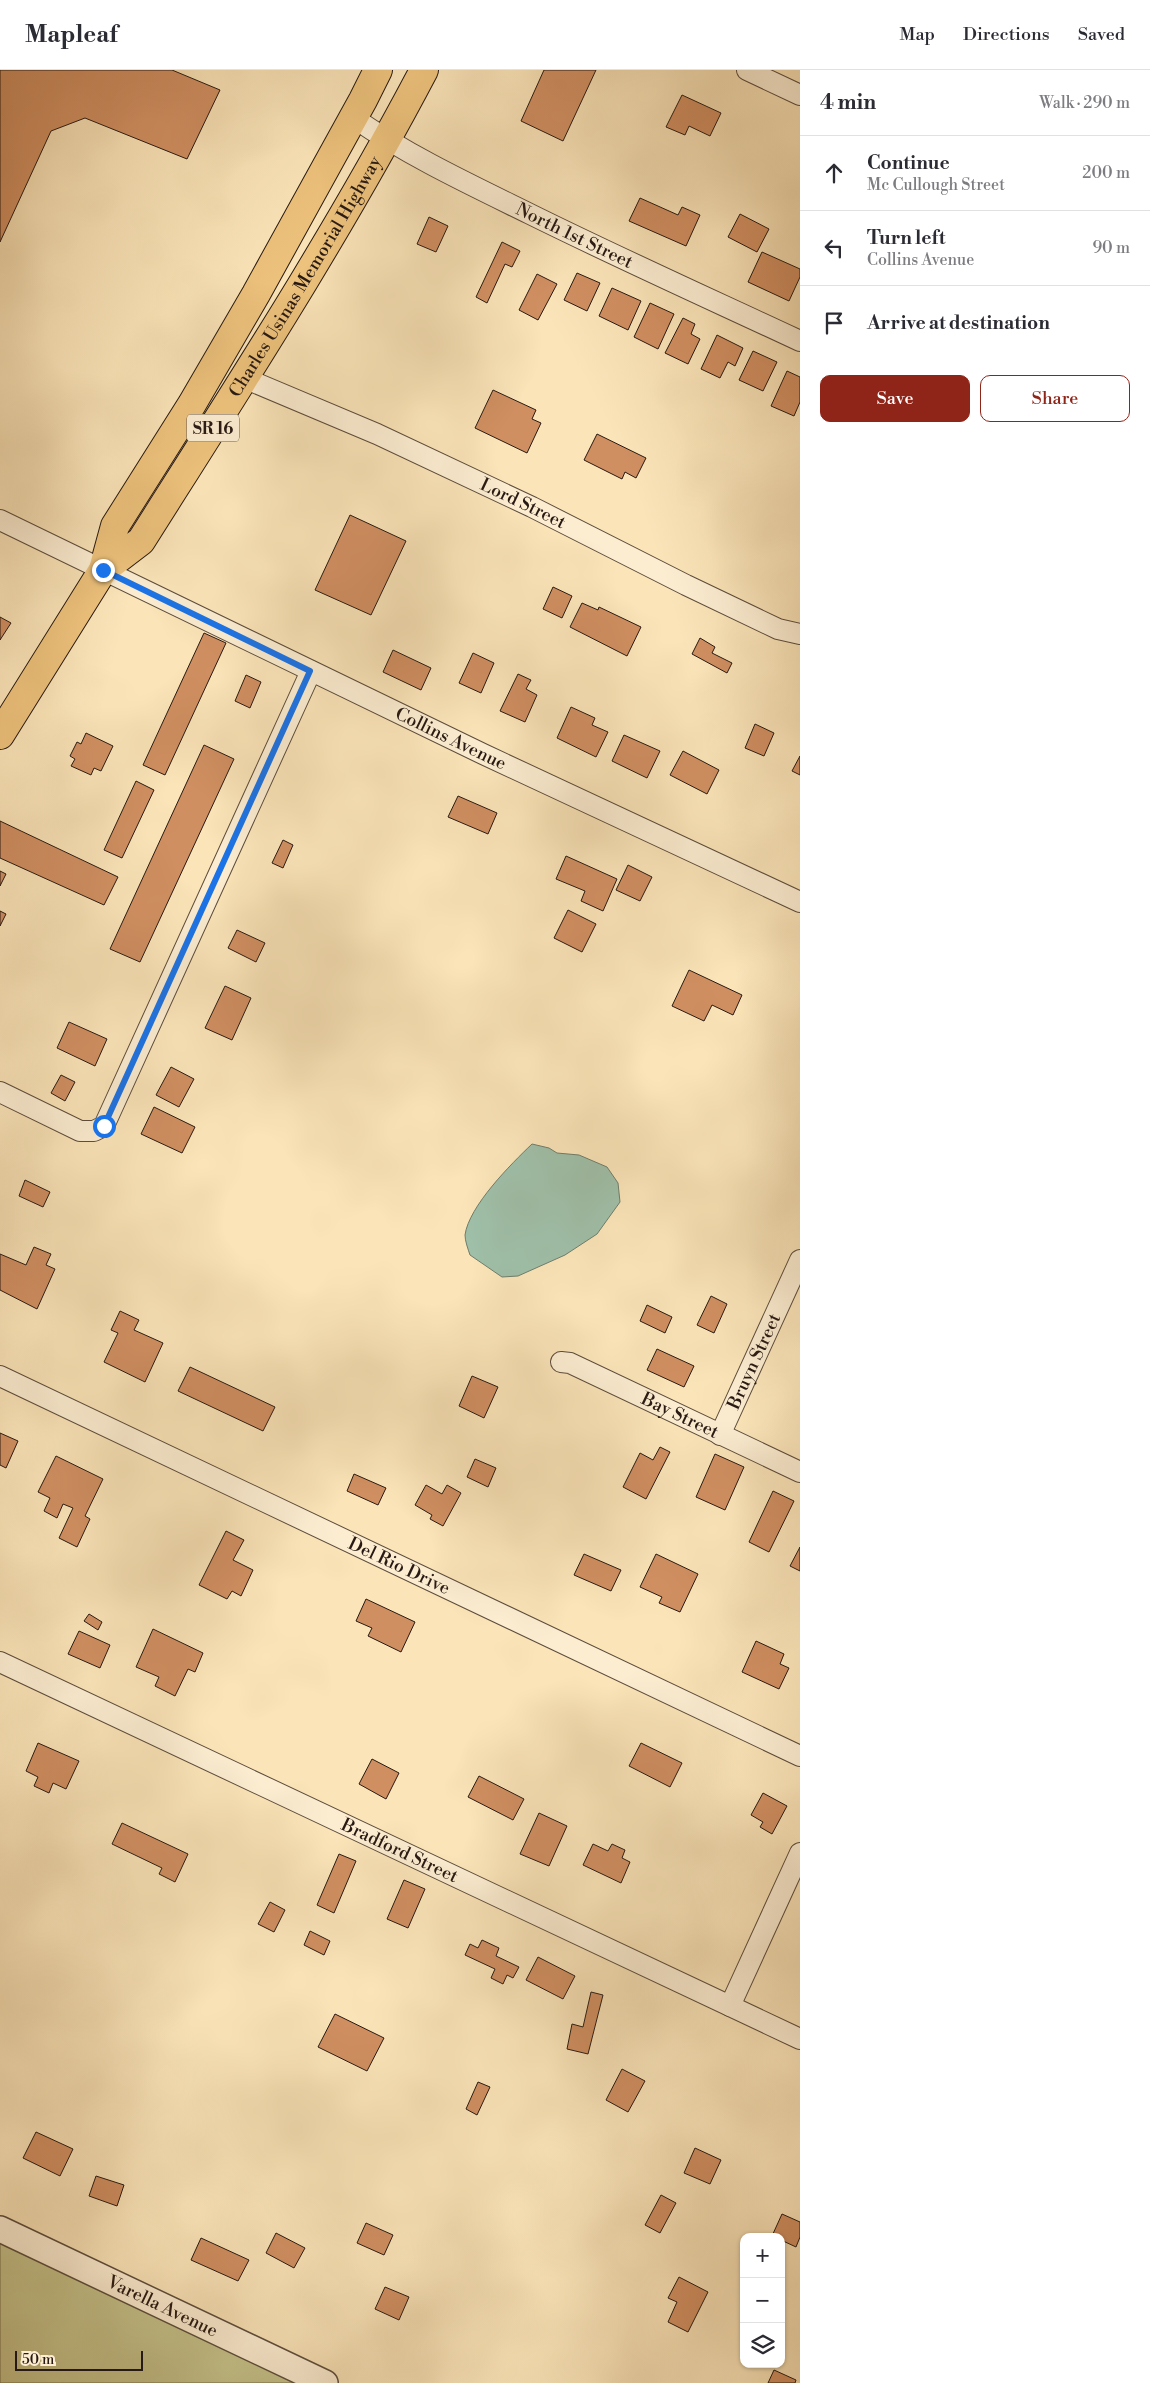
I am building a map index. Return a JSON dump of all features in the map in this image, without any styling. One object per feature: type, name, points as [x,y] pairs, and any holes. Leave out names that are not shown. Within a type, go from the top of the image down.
[{"type":"highway","name":"Charles Usinas Memorial Highway","points":[[0,735],[103,570],[116,526],[192,404],[256,294],[354,118],[378,70]]},
{"type":"highway","name":"Charles Usinas Memorial Highway","points":[[103,570],[141,541],[309,274],[387,141],[424,70]]},
{"type":"street","points":[[747,70],[800,95]]},
{"type":"street","name":"North 1st Street","points":[[354,118],[387,141],[433,167],[800,341]]},
{"type":"street","name":"Lord Street","points":[[244,378],[377,434],[532,507],[686,586],[778,629],[800,634]]},
{"type":"street","name":"Collins Avenue","points":[[0,520],[310,671],[800,902]]},
{"type":"street","points":[[0,1092],[80,1131],[94,1132],[104,1126],[310,671]]},
{"type":"street","name":"Bruyn Street","points":[[720,1435],[800,1260]]},
{"type":"street","name":"Bay Street","points":[[561,1362],[570,1363],[800,1472]]},
{"type":"street","name":"Del Rio Drive","points":[[0,1376],[800,1756]]},
{"type":"street","name":"Bradford Street","points":[[0,1662],[800,2039]]},
{"type":"street","points":[[730,2006],[800,1853]]},
{"type":"street","name":"Varella Avenue","points":[[0,2229],[325,2383]]},
{"type":"shaded area","points":[[532,1144],[549,1148],[557,1153],[579,1155],[607,1167],[618,1183],[620,1202],[597,1234],[565,1255],[518,1276],[502,1277],[470,1255],[465,1235],[474,1211],[482,1199]]},
{"type":"shaded area","points":[[0,2239],[305,2383],[0,2383]]},
{"type":"building","points":[[0,70],[172,70],[220,90],[187,159],[85,118],[51,131],[0,242]]},
{"type":"building","points":[[544,70],[596,70],[563,141],[521,121]]},
{"type":"building","points":[[682,95],[721,113],[710,136],[689,126],[685,135],[666,127]]},
{"type":"building","points":[[640,198],[678,215],[682,207],[700,215],[686,246],[629,221]]},
{"type":"building","points":[[740,214],[769,229],[757,252],[728,237]]},
{"type":"building","points":[[429,217],[448,226],[436,252],[417,244]]},
{"type":"building","points":[[502,242],[520,251],[512,267],[505,264],[487,303],[476,297]]},
{"type":"building","points":[[762,252],[800,269],[800,277],[789,301],[748,282]]},
{"type":"building","points":[[577,273],[600,283],[587,311],[564,300]]},
{"type":"building","points":[[537,274],[557,284],[538,320],[519,310]]},
{"type":"building","points":[[612,288],[641,301],[628,330],[599,316]]},
{"type":"building","points":[[650,303],[674,314],[658,349],[634,337]]},
{"type":"building","points":[[683,318],[695,324],[691,334],[700,339],[688,364],[665,353]]},
{"type":"building","points":[[717,335],[743,348],[735,366],[728,362],[720,378],[701,369]]},
{"type":"building","points":[[753,351],[777,362],[763,391],[739,380]]},
{"type":"building","points":[[787,371],[800,377],[800,402],[794,416],[771,406]]},
{"type":"building","points":[[493,390],[536,410],[532,419],[541,423],[527,453],[475,428]]},
{"type":"building","points":[[597,434],[646,458],[636,478],[625,472],[622,479],[584,460]]},
{"type":"building","points":[[350,515],[406,541],[371,615],[315,590]]},
{"type":"building","points":[[553,587],[572,596],[562,618],[543,609]]},
{"type":"building","points":[[582,603],[598,610],[599,607],[641,627],[627,656],[570,627]]},
{"type":"building","points":[[0,617],[11,623],[0,640]]},
{"type":"building","points":[[204,633],[226,643],[165,775],[143,765]]},
{"type":"building","points":[[700,638],[715,647],[712,653],[732,663],[727,673],[692,654]]},
{"type":"building","points":[[393,650],[431,668],[421,690],[383,672]]},
{"type":"building","points":[[473,653],[494,663],[481,693],[459,683]]},
{"type":"building","points":[[518,674],[531,680],[526,689],[537,695],[525,722],[500,711]]},
{"type":"building","points":[[246,675],[261,682],[250,708],[235,701]]},
{"type":"building","points":[[571,707],[595,718],[592,725],[608,732],[596,757],[557,738]]},
{"type":"building","points":[[755,724],[774,733],[764,756],[745,748]]},
{"type":"building","points":[[86,733],[113,746],[101,771],[94,768],[91,775],[71,766],[75,759],[70,756],[77,742],[81,744]]},
{"type":"building","points":[[624,735],[660,751],[647,778],[612,761]]},
{"type":"building","points":[[204,745],[234,759],[140,962],[110,949]]},
{"type":"building","points":[[683,751],[719,770],[707,794],[670,775]]},
{"type":"building","points":[[800,756],[800,775],[792,771]]},
{"type":"building","points":[[136,781],[154,790],[122,858],[104,850]]},
{"type":"building","points":[[458,796],[497,813],[488,834],[448,817]]},
{"type":"building","points":[[0,821],[118,877],[104,905],[0,858]]},
{"type":"building","points":[[283,840],[293,845],[283,868],[272,863]]},
{"type":"building","points":[[566,856],[617,879],[603,911],[581,901],[585,891],[556,879]]},
{"type":"building","points":[[628,865],[652,877],[640,901],[616,890]]},
{"type":"building","points":[[0,871],[6,874],[0,886]]},
{"type":"building","points":[[568,910],[596,924],[582,952],[554,938]]},
{"type":"building","points":[[0,911],[6,914],[0,926]]},
{"type":"building","points":[[237,930],[265,943],[256,962],[228,948]]},
{"type":"building","points":[[689,970],[742,995],[733,1015],[712,1005],[704,1021],[672,1006]]},
{"type":"building","points":[[225,986],[251,998],[232,1040],[205,1028]]},
{"type":"building","points":[[69,1022],[107,1039],[95,1066],[57,1048]]},
{"type":"building","points":[[171,1067],[194,1079],[179,1107],[156,1095]]},
{"type":"building","points":[[61,1075],[75,1082],[65,1101],[51,1093]]},
{"type":"building","points":[[154,1107],[195,1127],[182,1153],[141,1134]]},
{"type":"building","points":[[25,1180],[50,1192],[43,1207],[19,1196]]},
{"type":"building","points":[[34,1247],[51,1254],[46,1265],[55,1269],[37,1309],[0,1290],[0,1254],[26,1265]]},
{"type":"building","points":[[711,1296],[727,1304],[714,1333],[697,1325]]},
{"type":"building","points":[[647,1305],[672,1317],[665,1333],[640,1321]]},
{"type":"building","points":[[120,1311],[139,1320],[134,1330],[163,1343],[145,1382],[104,1362],[118,1333],[111,1330]]},
{"type":"building","points":[[657,1349],[694,1366],[684,1387],[647,1370]]},
{"type":"building","points":[[190,1367],[275,1407],[263,1431],[178,1391]]},
{"type":"building","points":[[472,1376],[498,1387],[484,1418],[459,1406]]},
{"type":"building","points":[[0,1433],[18,1441],[6,1468],[0,1465]]},
{"type":"building","points":[[660,1447],[670,1452],[646,1499],[623,1487],[640,1453],[653,1460]]},
{"type":"building","points":[[715,1454],[744,1467],[725,1510],[696,1497]]},
{"type":"building","points":[[56,1456],[103,1479],[85,1516],[90,1519],[77,1547],[59,1538],[73,1508],[63,1504],[57,1518],[44,1511],[50,1498],[38,1492]]},
{"type":"building","points":[[475,1459],[496,1468],[488,1487],[467,1477]]},
{"type":"building","points":[[354,1474],[386,1488],[378,1505],[347,1491]]},
{"type":"building","points":[[426,1485],[442,1494],[447,1485],[461,1493],[443,1526],[430,1519],[432,1515],[415,1505]]},
{"type":"building","points":[[773,1491],[794,1501],[769,1552],[749,1542]]},
{"type":"building","points":[[226,1531],[244,1540],[233,1560],[253,1570],[241,1596],[232,1591],[227,1599],[199,1585]]},
{"type":"building","points":[[800,1547],[800,1571],[790,1566]]},
{"type":"building","points":[[584,1554],[621,1570],[611,1591],[574,1575]]},
{"type":"building","points":[[656,1554],[698,1574],[680,1612],[659,1603],[662,1597],[640,1587]]},
{"type":"building","points":[[366,1599],[415,1622],[401,1652],[368,1636],[372,1628],[356,1621]]},
{"type":"building","points":[[89,1614],[102,1622],[98,1630],[84,1621]]},
{"type":"building","points":[[153,1629],[203,1653],[195,1672],[188,1669],[175,1696],[155,1686],[159,1677],[136,1667]]},
{"type":"building","points":[[79,1631],[110,1645],[100,1668],[68,1654]]},
{"type":"building","points":[[756,1641],[784,1654],[780,1664],[789,1668],[779,1689],[742,1672]]},
{"type":"building","points":[[38,1743],[79,1761],[66,1789],[53,1783],[49,1793],[34,1786],[38,1777],[26,1771]]},
{"type":"building","points":[[641,1743],[682,1763],[670,1787],[629,1766]]},
{"type":"building","points":[[372,1759],[399,1773],[386,1799],[359,1784]]},
{"type":"building","points":[[479,1776],[524,1799],[513,1820],[468,1797]]},
{"type":"building","points":[[763,1793],[787,1806],[772,1834],[760,1827],[763,1822],[751,1815]]},
{"type":"building","points":[[539,1813],[567,1826],[549,1866],[520,1854]]},
{"type":"building","points":[[122,1823],[188,1854],[175,1882],[159,1874],[162,1868],[112,1844]]},
{"type":"building","points":[[593,1844],[608,1851],[612,1844],[625,1850],[622,1858],[630,1862],[621,1883],[583,1865]]},
{"type":"building","points":[[339,1854],[356,1861],[334,1913],[317,1905]]},
{"type":"building","points":[[404,1880],[425,1889],[408,1928],[387,1919]]},
{"type":"building","points":[[270,1902],[285,1910],[274,1932],[258,1924]]},
{"type":"building","points":[[310,1931],[330,1941],[324,1955],[304,1945]]},
{"type":"building","points":[[482,1940],[499,1948],[496,1956],[519,1967],[513,1978],[507,1975],[503,1984],[491,1978],[495,1969],[465,1955],[470,1944],[478,1948]]},
{"type":"building","points":[[538,1957],[575,1976],[563,1999],[526,1980]]},
{"type":"building","points":[[591,1992],[603,1995],[588,2054],[567,2049],[572,2024],[583,2027]]},
{"type":"building","points":[[335,2014],[384,2038],[367,2071],[318,2047]]},
{"type":"building","points":[[622,2069],[645,2081],[628,2112],[606,2100]]},
{"type":"building","points":[[478,2082],[490,2087],[477,2115],[466,2109]]},
{"type":"building","points":[[36,2132],[73,2149],[60,2176],[23,2158]]},
{"type":"building","points":[[695,2148],[721,2160],[710,2184],[684,2173]]},
{"type":"building","points":[[96,2176],[124,2185],[117,2206],[89,2196]]},
{"type":"building","points":[[661,2195],[676,2203],[660,2233],[645,2225]]},
{"type":"building","points":[[782,2214],[800,2222],[800,2237],[796,2247],[785,2242],[785,2233],[773,2233]]},
{"type":"building","points":[[366,2223],[393,2235],[384,2255],[357,2243]]},
{"type":"building","points":[[276,2233],[305,2248],[294,2268],[266,2253]]},
{"type":"building","points":[[201,2238],[249,2260],[238,2281],[191,2260]]},
{"type":"building","points":[[679,2277],[708,2292],[688,2332],[668,2322],[677,2302],[668,2298]]},
{"type":"building","points":[[385,2287],[409,2297],[399,2320],[375,2309]]},
{"type":"building","points":[[774,2370],[796,2380],[795,2383],[768,2383]]},
{"type":"route","points":[[103,570],[310,671],[104,1126]]}]
